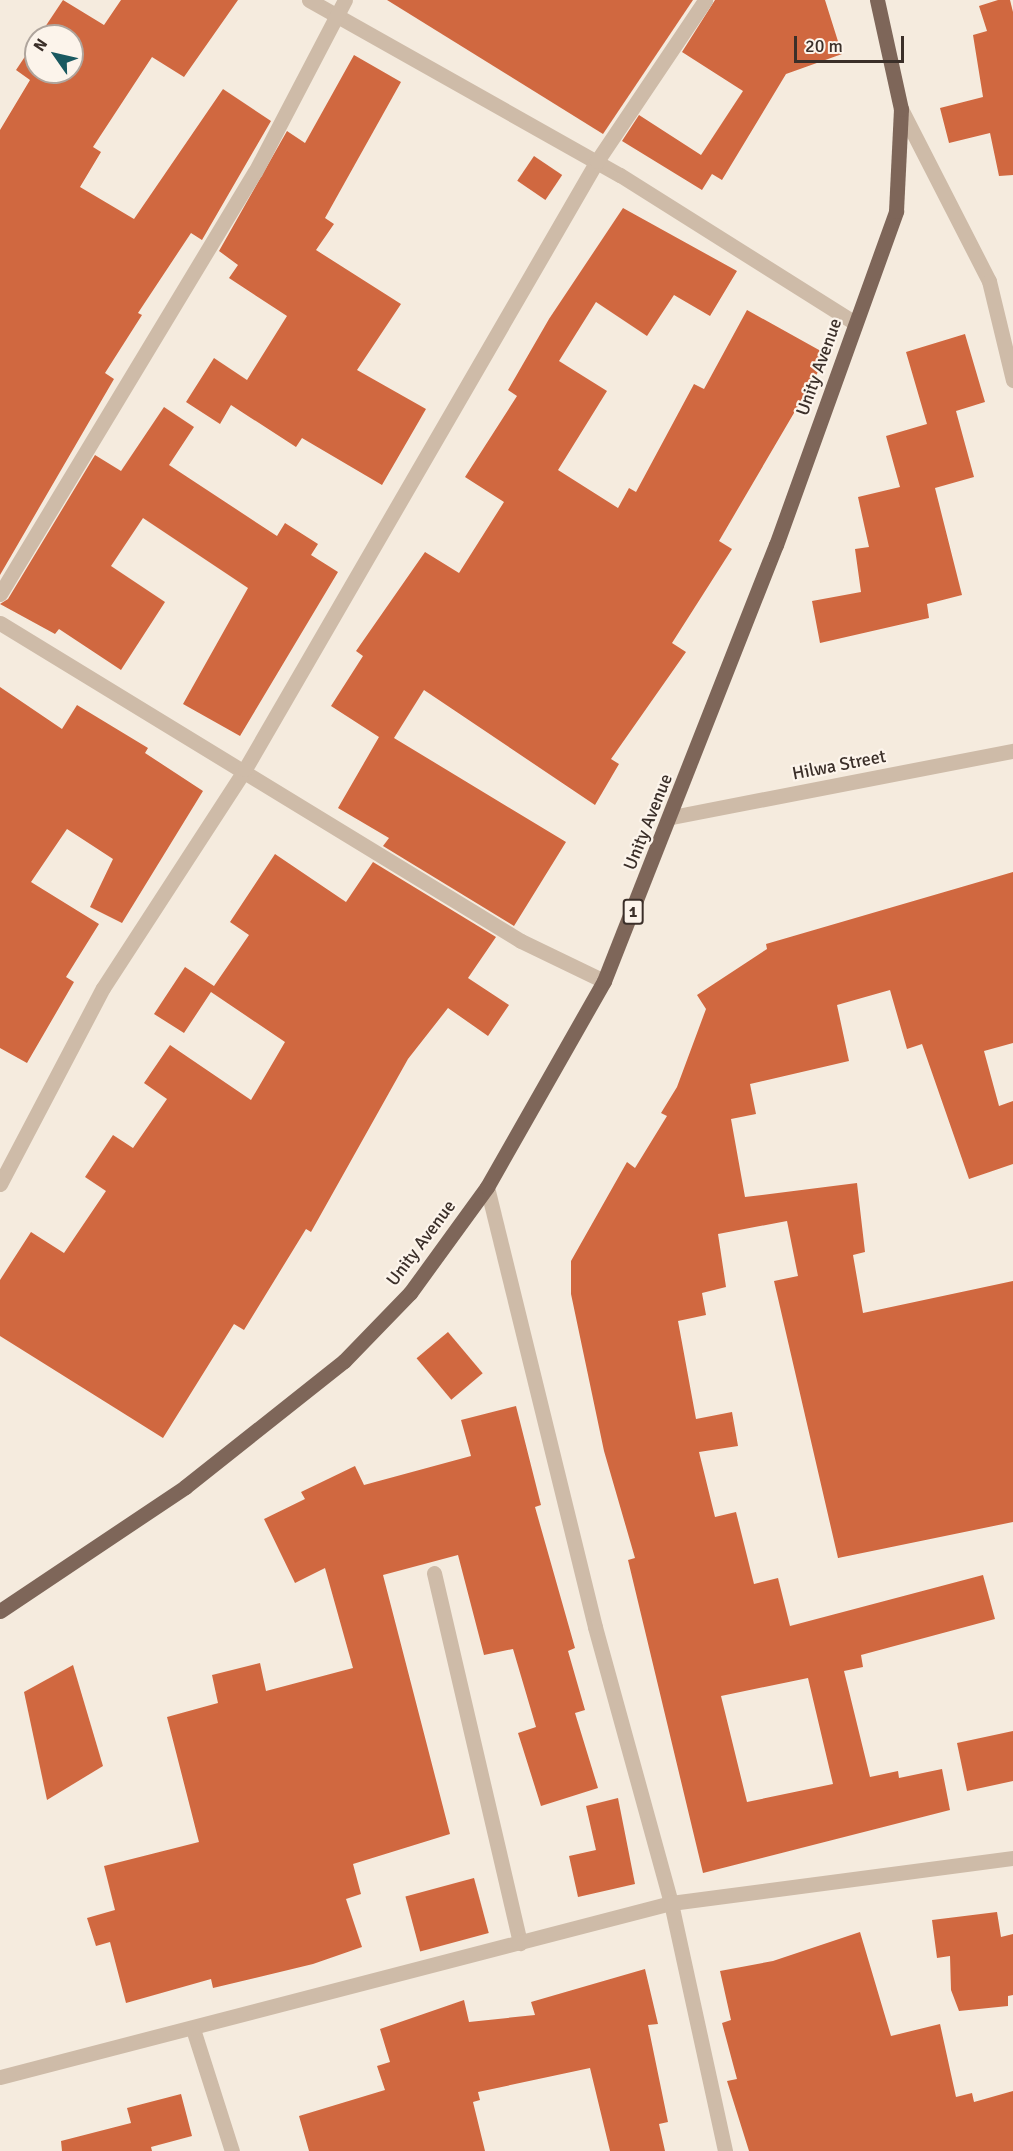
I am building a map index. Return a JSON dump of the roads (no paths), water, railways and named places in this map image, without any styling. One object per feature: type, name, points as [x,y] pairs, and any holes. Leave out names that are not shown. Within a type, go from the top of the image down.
[{"type":"main road","name":"Unity Avenue","points":[[0,1611],[185,1487],[344,1361],[410,1293],[488,1187],[604,981],[672,817],[896,211],[901,109],[877,0]]},
{"type":"street","points":[[309,0],[597,162],[855,323]]},
{"type":"street","points":[[0,594],[255,172],[307,81],[335,16],[345,0]]},
{"type":"street","points":[[0,1184],[104,988],[245,770],[597,162],[705,0]]},
{"type":"street","points":[[901,109],[989,281],[1013,381]]},
{"type":"street","points":[[0,623],[245,770],[521,941],[604,981]]},
{"type":"street","name":"Hilwa Street","points":[[672,817],[1013,751]]},
{"type":"street","points":[[488,1187],[595,1627],[671,1902],[725,2151]]},
{"type":"street","points":[[434,1573],[520,1942]]},
{"type":"street","points":[[0,2077],[193,2030],[671,1902],[1013,1858]]},
{"type":"street","points":[[193,2030],[232,2151]]}]
